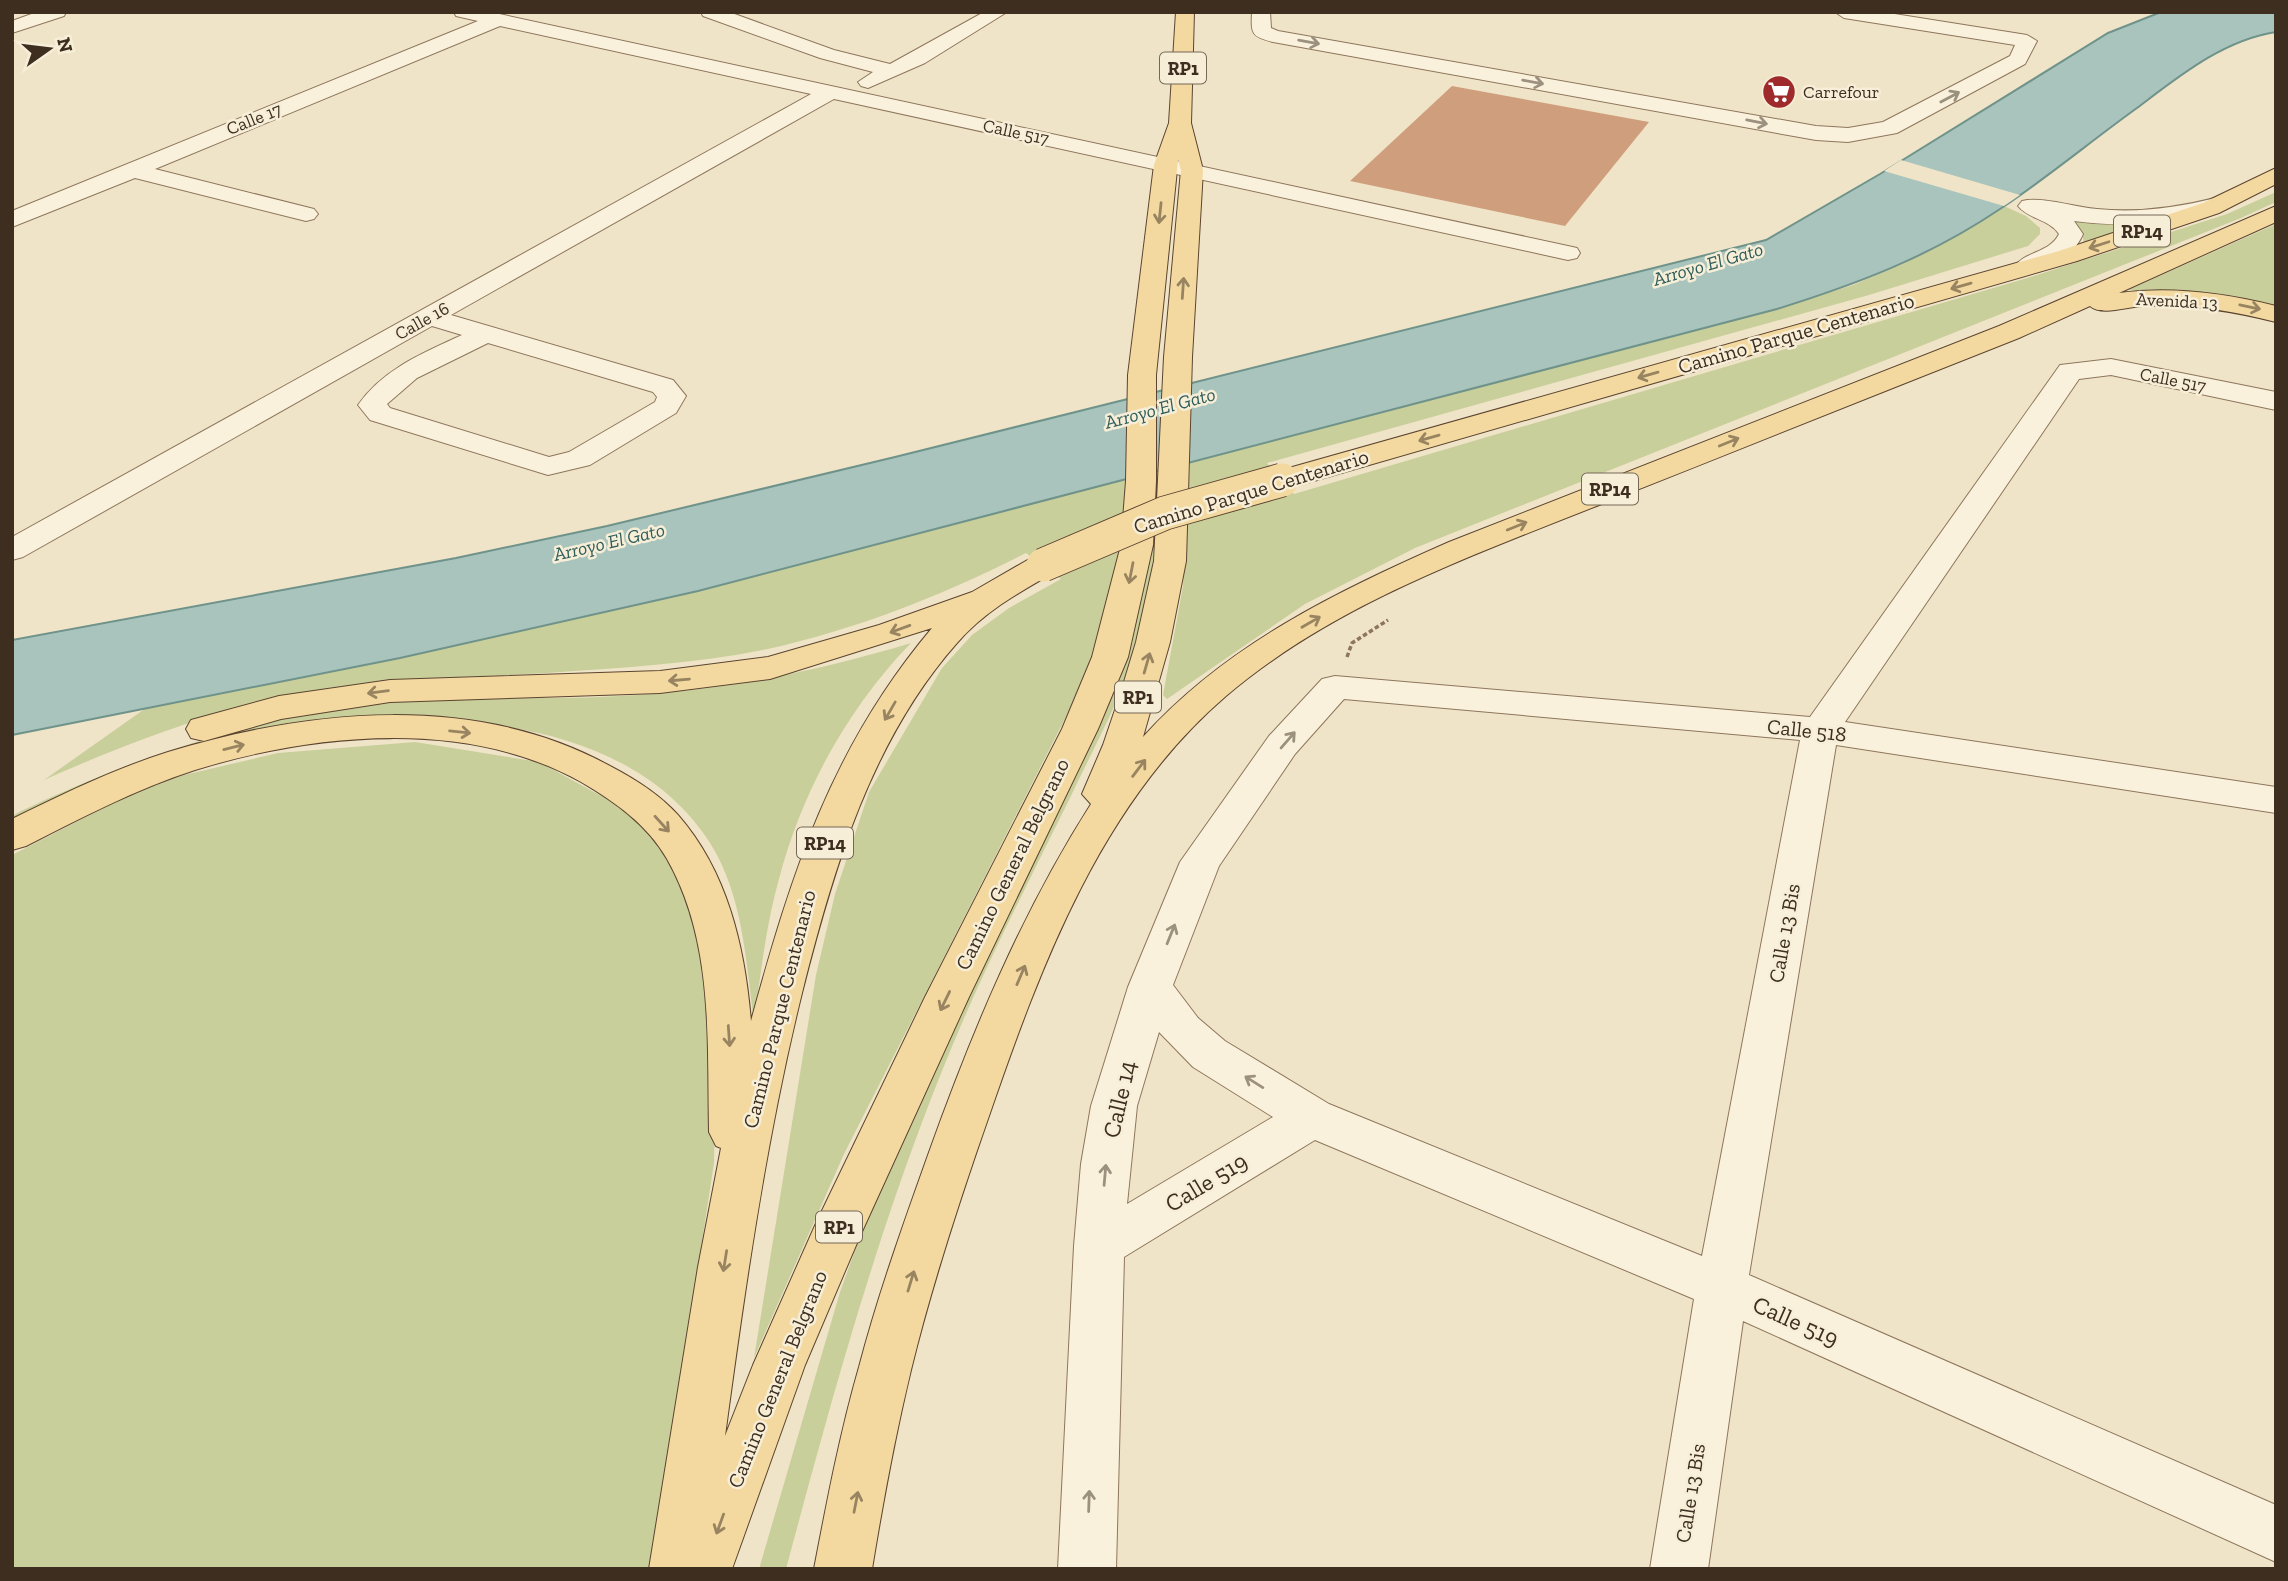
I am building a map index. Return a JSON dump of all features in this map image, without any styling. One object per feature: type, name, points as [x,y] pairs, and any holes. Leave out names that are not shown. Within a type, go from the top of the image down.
[{"type":"main road","name":"Camino General Belgrano","points":[[703,1569],[779,1365],[835,1236],[947,997],[1080,729],[1110,657],[1137,545],[1158,476],[1178,356],[1192,170],[1180,123],[1185,12]]},
{"type":"main road","name":"Camino General Belgrano","points":[[1049,908],[1122,745],[1142,682],[1170,561],[1142,375],[1165,165],[1180,123]]},
{"type":"main road","name":"Camino Parque Centenario","points":[[678,1569],[735,1193],[773,1019],[813,877],[829,831],[866,751],[899,695],[931,652],[987,597],[1043,565],[1165,513],[2027,267],[2224,202],[2276,175]]},
{"type":"main road","name":"RP14","points":[[1049,908],[1114,801],[1150,753],[1192,708],[1232,674],[1283,638],[1388,581],[1460,549],[2038,319],[2276,213]]},
{"type":"main road","name":"Avenida 13","points":[[2038,319],[2101,303],[2144,297],[2205,300],[2276,314]]},
{"type":"main road","points":[[12,807],[105,765],[169,740],[279,708],[390,691],[660,682],[713,677],[770,668],[891,632],[987,597]]},
{"type":"main road","points":[[12,836],[88,798],[182,761],[268,739],[302,734],[381,729],[461,731],[536,745],[572,759],[603,776],[653,814],[669,831],[710,908],[719,935],[730,1043],[735,1193]]},
{"type":"main road","name":"RP1","points":[[844,1569],[856,1496],[891,1344],[932,1211],[988,1050],[1049,908]]},
{"type":"street","points":[[12,27],[57,12]]},
{"type":"street","name":"Calle 517","points":[[463,12],[1568,253]]},
{"type":"street","points":[[710,12],[827,54],[892,71]]},
{"type":"street","name":"Calle 16","points":[[12,550],[836,93],[892,71],[998,12]]},
{"type":"street","points":[[1261,12],[1261,31],[1273,36],[1815,133],[1848,135],[1871,133],[1903,121],[2018,60],[2027,41],[1844,12]]},
{"type":"street","name":"Calle 17","points":[[12,220],[497,20]]},
{"type":"street","points":[[132,170],[306,214]]},
{"type":"street","points":[[2027,267],[2060,250],[2069,241],[2071,234],[2062,221],[2030,206],[2088,216],[2136,218],[2180,214],[2224,202]]},
{"type":"street","points":[[429,317],[663,386],[672,396],[666,407],[579,459],[548,466],[380,414],[372,405],[377,395],[393,381],[486,334]]},
{"type":"street","name":"Calle 517","points":[[2070,371],[2111,367],[2276,401]]},
{"type":"street","name":"Calle 13 Bis","points":[[1679,1569],[1721,1287],[1820,730],[2070,371]]},
{"type":"street","name":"Calle 518","points":[[1335,687],[1820,730],[2276,800]]},
{"type":"street","name":"Calle 14","points":[[1087,1569],[1099,1246],[1114,1106],[1150,988],[1200,862],[1282,745],[1335,687]]},
{"type":"street","name":"Calle 519","points":[[1150,988],[1182,1030],[1209,1054],[1312,1118],[1721,1287],[2276,1534]]},
{"type":"street","name":"Calle 519","points":[[1099,1246],[1312,1118]]},
{"type":"green space","points":[[2276,192],[2276,202],[2241,218],[1415,548],[1305,604],[1167,699],[1163,695],[1183,586],[1190,463],[1777,309],[1853,285],[1905,263],[2004,206],[2026,216],[2040,228],[2040,234],[2028,246],[1869,295],[1267,463],[1294,494],[2037,275],[2227,214]]},
{"type":"green space","points":[[2066,219],[2139,226],[2084,244],[2082,231]]},
{"type":"green space","points":[[2276,224],[2276,307],[2198,292],[2128,290]]},
{"type":"green space","points":[[1161,470],[1150,583],[1136,650],[1105,726],[971,1002],[918,1132],[856,1317],[786,1569],[759,1569],[840,1292],[883,1173],[1127,652],[1146,577],[1154,472]]},
{"type":"green space","points":[[1127,479],[1118,558],[1104,623],[1076,697],[844,1154],[754,1358],[816,975],[835,894],[869,792],[942,668],[972,635],[1009,608],[1061,579],[1026,553],[964,583],[868,621],[768,649],[658,665],[335,687],[270,700],[204,718],[44,780],[146,708],[400,658],[698,591]]},
{"type":"green space","points":[[911,643],[888,668],[848,723],[830,752],[800,814],[774,896],[754,1021],[736,907],[730,884],[710,843],[683,809],[652,782],[616,760],[577,744],[536,732],[451,721],[373,719],[339,722],[12,823],[12,816],[19,812],[101,776],[186,745],[272,721],[395,701],[602,697],[706,688],[809,670]]},
{"type":"green space","points":[[415,742],[539,762],[638,816],[719,935],[714,1163],[652,1569],[12,1569],[12,855],[154,782],[278,753]]},
{"type":"water","name":"Arroyo El Gato","points":[[2161,12],[2276,12],[2276,32],[2238,43],[2202,61],[2035,185],[1973,226],[1892,268],[1807,299],[698,591],[400,658],[12,735],[12,640],[456,558],[607,526],[1766,240],[1880,174],[2108,33]]},
{"type":"pier","points":[[1901,160],[2020,195],[2004,206],[1884,171]]},
{"type":"building","points":[[1452,86],[1649,122],[1565,226],[1350,181]]},
{"type":"place","name":"Carrefour","points":[[1779,92]]}]
